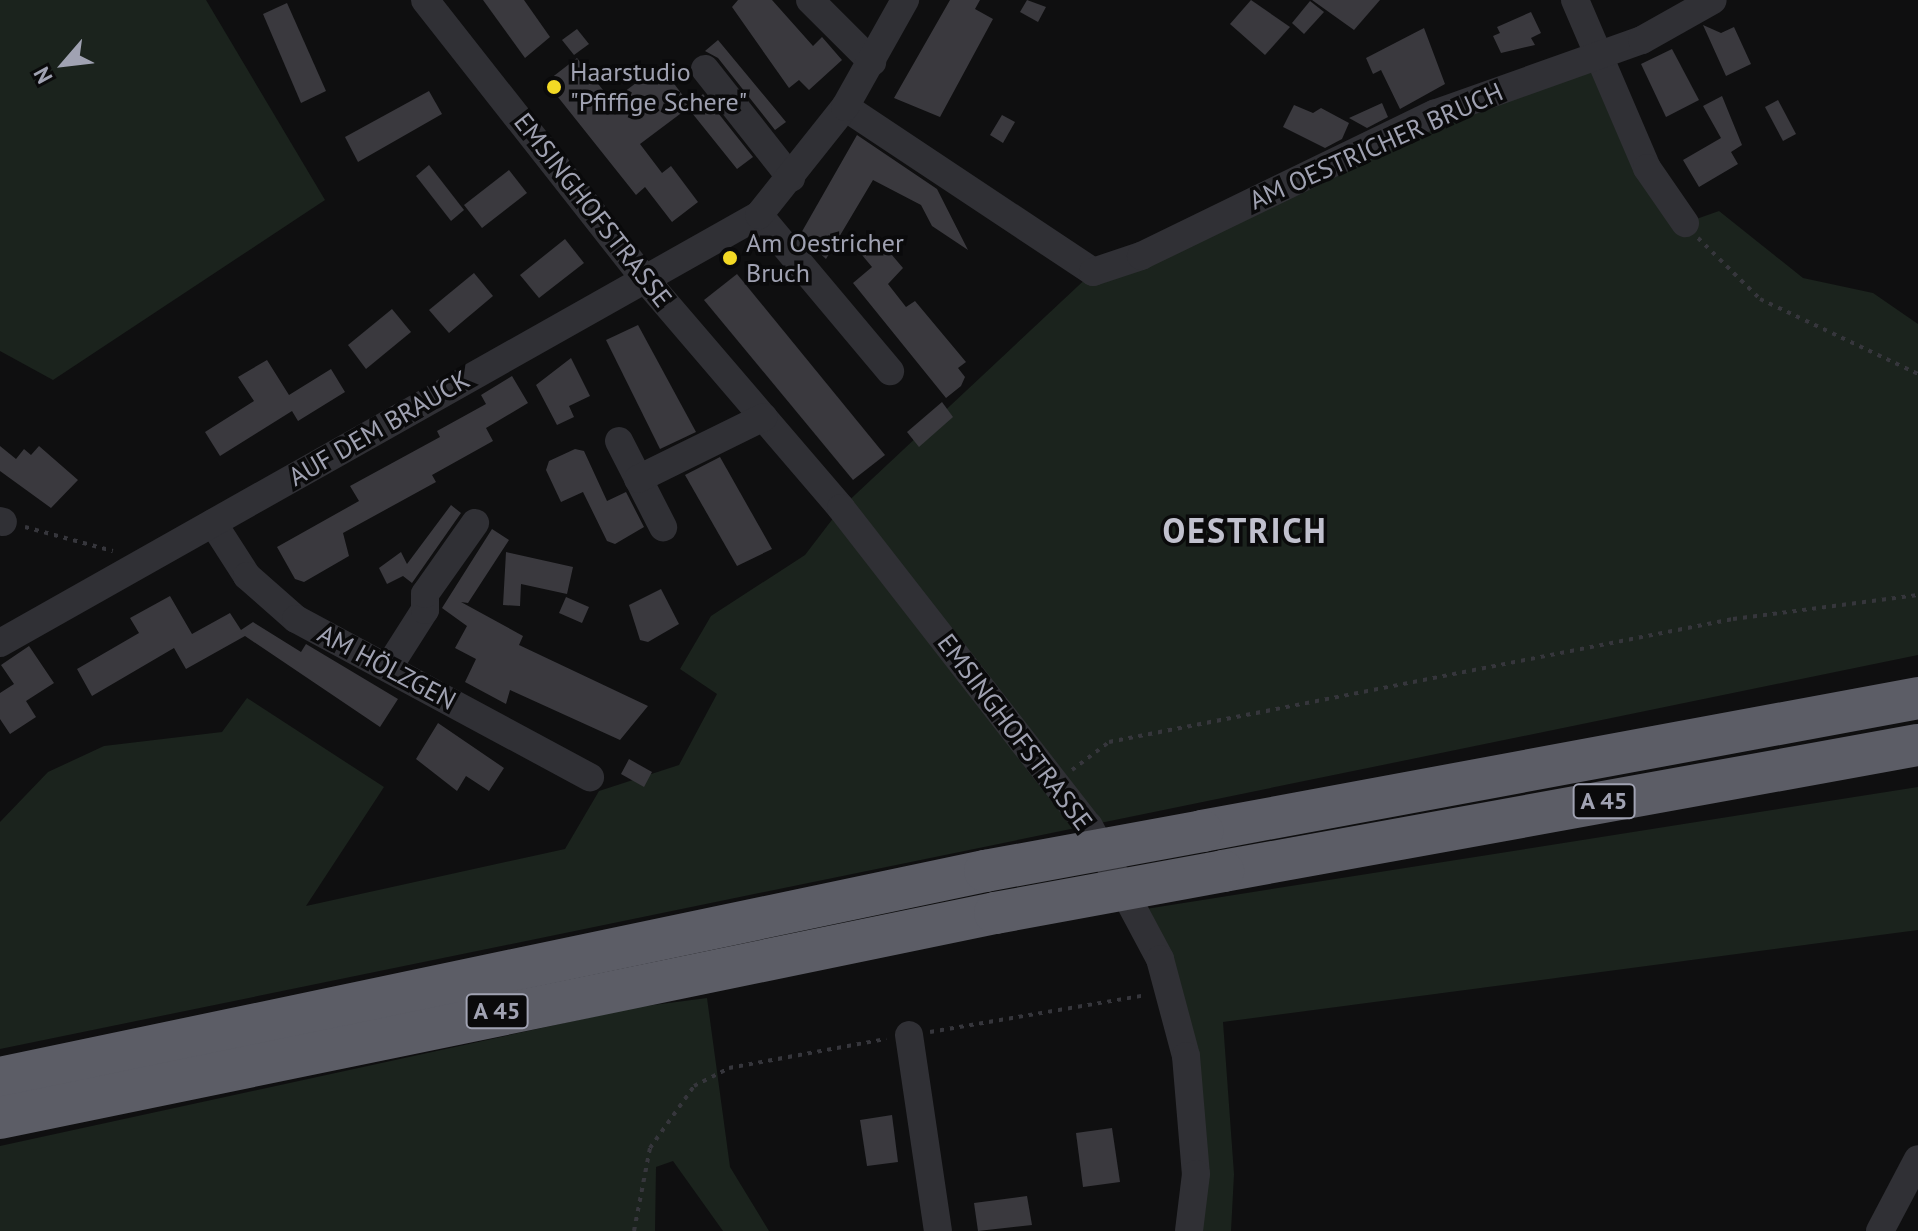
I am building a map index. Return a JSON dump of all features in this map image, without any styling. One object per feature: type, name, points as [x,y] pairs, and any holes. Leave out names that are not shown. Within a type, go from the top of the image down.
[{"type":"highway","points":[[1841,710],[1918,682]]},
{"type":"highway","name":"A 45","points":[[0,1078],[985,871],[1918,698]]},
{"type":"highway","name":"A 45","points":[[0,1118],[636,982],[995,913],[1918,745]]},
{"type":"highway","points":[[1841,760],[1918,761]]},
{"type":"street","name":"EMSINGHOFSTRASSE","points":[[425,0],[644,278],[764,417],[1057,781],[1135,911],[1168,990],[1186,1056],[1196,1174],[1189,1231]]},
{"type":"street","points":[[810,0],[872,62]]},
{"type":"street","name":"AUF DEM BRAUCK","points":[[0,643],[139,561],[213,523],[759,215],[845,107],[905,0]]},
{"type":"street","points":[[1575,0],[1647,168],[1685,223]]},
{"type":"street","name":"AM OESTRICHER BRUCH","points":[[845,107],[1093,272],[1141,256],[1434,114],[1599,57],[1697,14],[1713,0]]},
{"type":"street","points":[[705,69],[791,178]]},
{"type":"street","points":[[759,215],[890,371]]},
{"type":"street","points":[[638,479],[764,417]]},
{"type":"street","points":[[619,441],[663,527]]},
{"type":"street","name":"AM HÖLZGEN","points":[[213,523],[247,576],[296,619],[590,777]]},
{"type":"street","points":[[388,668],[425,610],[425,594],[475,523]]},
{"type":"street","points":[[909,1035],[938,1231]]},
{"type":"street","points":[[1880,1231],[1918,1159]]},
{"type":"path","points":[[1685,223],[1760,299],[1918,374]]},
{"type":"path","points":[[2,521],[139,561]]},
{"type":"path","points":[[1057,781],[1109,742],[1733,619],[1918,595]]},
{"type":"path","points":[[634,1231],[650,1148],[694,1086],[729,1068],[1168,990]]},
{"type":"shaded area","points":[[0,0],[206,0],[325,200],[53,380],[0,351]]},
{"type":"shaded area","points":[[1599,57],[1685,223],[1719,211],[1803,278],[1873,293],[1918,324],[1918,655],[0,1049],[0,822],[48,772],[104,746],[222,732],[247,698],[384,787],[306,906],[565,849],[599,791],[679,765],[717,694],[680,669],[711,616],[805,555],[841,508],[1093,272]]},
{"type":"shaded area","points":[[1918,787],[1918,930],[1223,1022],[1234,1174],[1231,1231],[1178,1231],[1187,1166],[1187,1046],[1133,911]]},
{"type":"shaded area","points":[[707,998],[730,1167],[769,1231],[723,1231],[673,1161],[656,1167],[655,1231],[0,1231],[0,1146],[638,1007]]},
{"type":"building","points":[[483,0],[524,0],[550,37],[525,58]]},
{"type":"building","points":[[738,0],[772,0],[813,46],[822,37],[842,60],[809,90],[799,80],[789,88],[732,7]]},
{"type":"building","points":[[950,0],[980,0],[975,9],[993,19],[940,117],[894,98]]},
{"type":"building","points":[[1027,0],[1046,7],[1038,22],[1020,12]]},
{"type":"building","points":[[1251,0],[1290,27],[1265,55],[1230,24]]},
{"type":"building","points":[[1312,0],[1380,0],[1354,30]]},
{"type":"building","points":[[1310,1],[1324,12],[1304,34],[1292,23]]},
{"type":"building","points":[[287,3],[326,91],[301,103],[263,14]]},
{"type":"building","points":[[1531,12],[1541,33],[1531,38],[1535,45],[1501,53],[1493,36],[1500,33],[1497,27]]},
{"type":"building","points":[[1703,25],[1721,33],[1734,27],[1751,64],[1726,76]]},
{"type":"building","points":[[1424,28],[1445,84],[1400,109],[1381,70],[1373,74],[1366,58]]},
{"type":"building","points":[[577,29],[589,44],[574,55],[562,40]]},
{"type":"building","points":[[718,40],[786,122],[775,130],[718,58],[705,51]]},
{"type":"building","points":[[1672,49],[1699,100],[1666,117],[1641,64]]},
{"type":"building","points":[[577,58],[612,101],[660,65],[690,105],[703,94],[753,157],[737,169],[688,108],[640,144],[662,173],[671,166],[698,202],[672,222],[645,187],[636,195],[546,82]]},
{"type":"building","points":[[429,91],[442,114],[358,162],[345,137]]},
{"type":"building","points":[[1722,96],[1742,145],[1731,152],[1738,164],[1699,187],[1683,160],[1721,138],[1703,106]]},
{"type":"building","points":[[1778,100],[1796,134],[1783,141],[1765,107]]},
{"type":"building","points":[[1382,103],[1388,117],[1367,128],[1349,118]]},
{"type":"building","points":[[1294,105],[1313,113],[1321,108],[1349,123],[1342,139],[1325,148],[1283,127]]},
{"type":"building","points":[[1002,115],[1015,122],[1003,143],[990,135]]},
{"type":"building","points":[[857,135],[937,189],[968,250],[932,226],[921,205],[873,180],[826,259],[800,235]]},
{"type":"building","points":[[429,165],[464,210],[451,221],[416,176]]},
{"type":"building","points":[[509,170],[527,193],[482,228],[464,205]]},
{"type":"building","points":[[565,239],[584,263],[539,298],[520,275]]},
{"type":"building","points":[[880,241],[903,268],[888,284],[906,307],[915,301],[966,362],[958,368],[965,377],[961,386],[946,398],[853,283],[872,267],[862,255]]},
{"type":"building","points":[[474,273],[493,296],[449,333],[429,310]]},
{"type":"building","points":[[737,274],[885,455],[853,480],[704,300]]},
{"type":"building","points":[[392,309],[411,332],[366,369],[348,345]]},
{"type":"building","points":[[638,325],[696,432],[660,449],[606,340]]},
{"type":"building","points":[[571,358],[590,396],[569,406],[574,417],[557,425],[536,385]]},
{"type":"building","points":[[267,360],[289,395],[331,369],[345,392],[298,421],[292,411],[220,456],[205,432],[254,401],[238,377]]},
{"type":"building","points":[[512,376],[528,403],[486,428],[493,441],[432,475],[436,482],[343,533],[349,556],[304,582],[295,579],[277,547],[359,501],[350,486],[440,437],[437,431],[486,404],[481,395]]},
{"type":"building","points":[[942,402],[953,417],[919,447],[907,432]]},
{"type":"building","points":[[0,446],[16,459],[24,449],[31,455],[39,446],[78,480],[51,508],[0,471]]},
{"type":"building","points":[[575,449],[584,451],[607,501],[626,492],[644,527],[615,544],[607,541],[583,492],[561,502],[546,470],[549,461]]},
{"type":"building","points":[[720,457],[772,549],[737,566],[685,475]]},
{"type":"building","points":[[451,505],[461,513],[412,583],[403,576],[387,584],[379,568],[401,552],[407,564]]},
{"type":"building","points":[[492,529],[509,540],[468,603],[461,602],[523,636],[519,645],[648,706],[620,740],[510,690],[506,704],[465,682],[476,659],[455,648],[467,626],[442,608]]},
{"type":"building","points":[[506,552],[573,567],[567,594],[521,584],[520,606],[503,605]]},
{"type":"building","points":[[661,589],[679,624],[648,642],[640,640],[629,605]]},
{"type":"building","points":[[170,596],[192,634],[230,613],[241,630],[253,622],[301,652],[306,644],[398,699],[380,727],[245,636],[186,669],[174,648],[92,696],[77,669],[139,633],[130,618]]},
{"type":"building","points":[[566,597],[589,607],[582,623],[559,613]]},
{"type":"building","points":[[29,646],[54,683],[26,701],[36,717],[10,734],[0,719],[0,693],[14,684],[1,665]]},
{"type":"building","points":[[438,723],[504,768],[489,791],[466,776],[457,791],[416,759]]},
{"type":"building","points":[[629,759],[652,772],[644,787],[621,774]]},
{"type":"building","points":[[892,1115],[898,1162],[867,1166],[860,1120]]},
{"type":"building","points":[[1112,1128],[1120,1182],[1083,1187],[1076,1133]]},
{"type":"building","points":[[1027,1196],[1032,1225],[978,1231],[974,1203]]},
{"type":"place","name":"Haarstudio \"Pfiffige Schere\"","points":[[554,87]]},
{"type":"place","name":"Am Oestricher Bruch","points":[[730,258]]},
{"type":"district","name":"OESTRICH","points":[[1245,531]]}]
